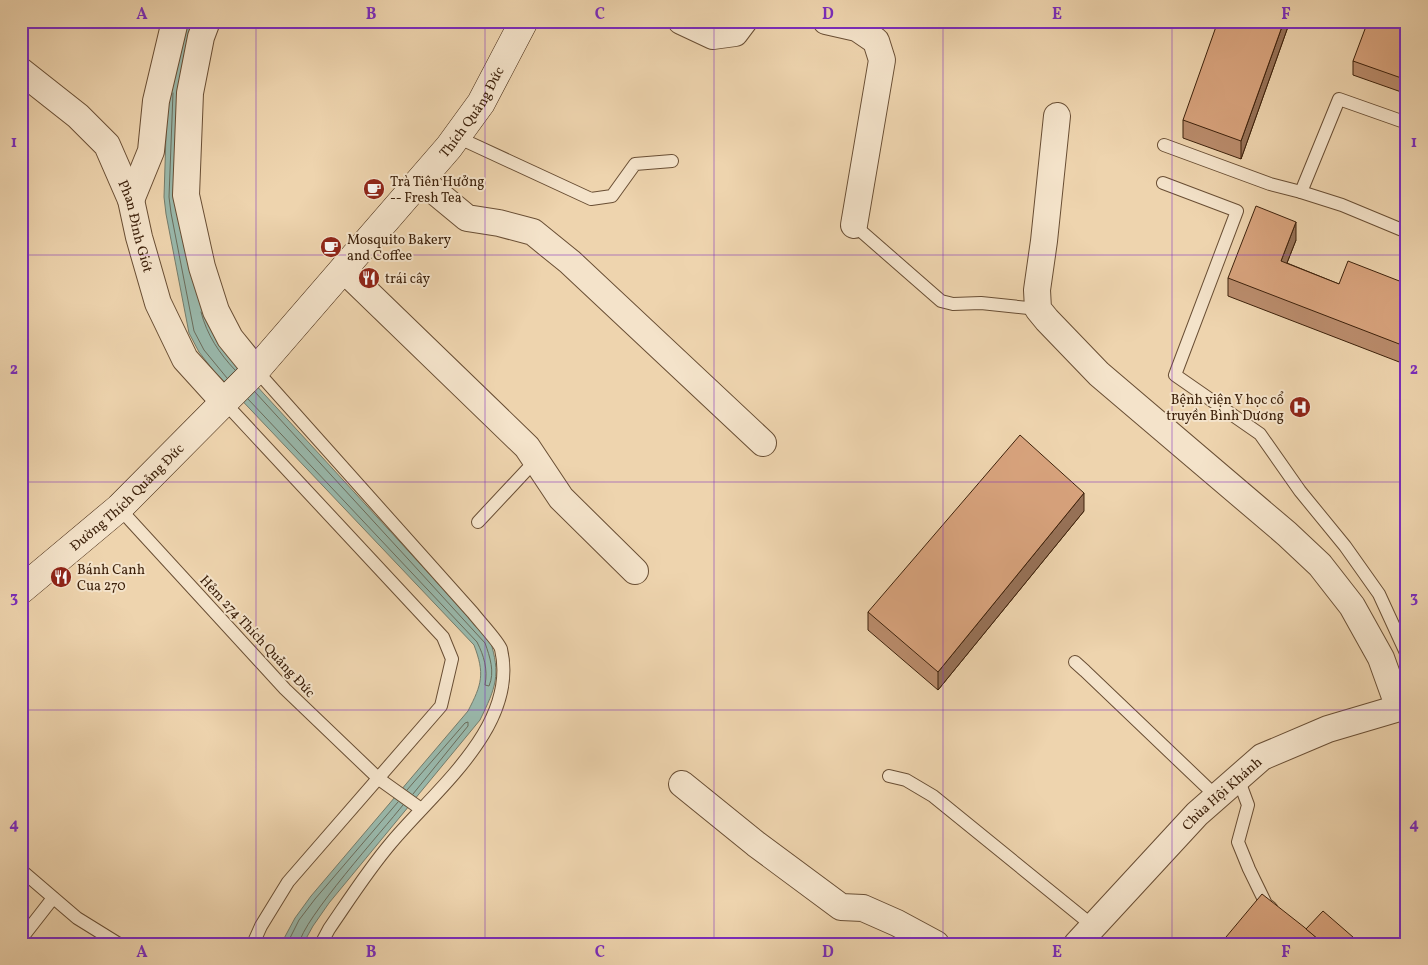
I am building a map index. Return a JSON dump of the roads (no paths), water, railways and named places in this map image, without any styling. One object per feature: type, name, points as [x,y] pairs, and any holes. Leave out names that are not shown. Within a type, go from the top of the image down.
[{"type":"street","points":[[175,21],[177,80],[190,93],[186,195],[202,267],[208,291],[216,311],[230,338],[254,372]]},
{"type":"street","points":[[131,200],[151,151],[156,102],[177,80],[201,37],[207,21]]},
{"type":"street","name":"Thích Quảng Đức","points":[[226,400],[254,372],[456,137],[481,103],[524,21]]},
{"type":"street","points":[[681,21],[713,36],[735,33],[744,21]]},
{"type":"street","points":[[826,21],[877,31],[882,60],[854,225]]},
{"type":"street","name":"Phan Đình Giót","points":[[21,71],[78,116],[107,146],[131,200],[139,238],[158,302],[186,359],[226,400]]},
{"type":"street","points":[[1057,116],[1037,290],[1038,309],[1099,374],[1287,534],[1320,565],[1352,606],[1381,658],[1403,708]]},
{"type":"street","points":[[421,180],[467,218],[499,223],[533,232],[570,262],[763,443]]},
{"type":"street","points":[[343,269],[527,447],[561,498],[635,571]]},
{"type":"street","name":"Đường Thích Quảng Đức","points":[[21,590],[119,508],[226,400]]},
{"type":"street","name":"Chùa Hội Khánh","points":[[1085,935],[1197,814],[1262,758],[1328,729],[1403,708]]},
{"type":"street","points":[[682,784],[756,844],[841,907],[863,908],[897,923],[936,944]]},
{"type":"lane","points":[[1301,192],[1339,99],[1407,123]]},
{"type":"lane","points":[[456,137],[591,199],[612,196],[636,164],[672,161]]},
{"type":"lane","points":[[1164,145],[1270,184],[1342,206],[1407,232]]},
{"type":"lane","points":[[1163,183],[1237,211],[1175,374],[1260,434],[1300,491],[1345,546],[1379,594],[1407,655]]},
{"type":"lane","points":[[854,225],[941,301],[953,304],[981,303],[1038,309]]},
{"type":"lane","points":[[254,372],[473,613],[501,648],[503,680],[495,713],[478,744],[384,851],[328,929],[320,944]]},
{"type":"lane","points":[[226,400],[443,637],[452,659],[441,706],[288,882],[252,944]]},
{"type":"lane","points":[[478,522],[536,460]]},
{"type":"lane","name":"Hẻm 274 Thích Quảng Đức","points":[[119,508],[285,689],[379,779],[421,809]]},
{"type":"lane","points":[[1074,662],[1217,796]]},
{"type":"lane","points":[[889,776],[906,780],[933,796],[1085,935]]},
{"type":"lane","points":[[1238,778],[1248,805],[1238,842],[1266,904],[1279,916]]},
{"type":"lane","points":[[21,870],[76,918],[118,944]]},
{"type":"lane","points":[[21,939],[53,898]]},
{"type":"water","points":[[183,21],[200,21],[183,193],[231,358],[490,640],[495,663],[496,672],[493,689],[480,720],[329,903],[303,944],[281,944],[295,918],[311,896],[468,711],[479,686],[480,664],[474,645],[213,370],[199,352],[189,333],[164,197],[167,103]]},
{"type":"place","name":"Trà Tiên Hưởng -- Fresh Tea","points":[[374,189]]},
{"type":"place","name":"Mosquito Bakery and Coffee","points":[[331,247]]},
{"type":"place","name":"trái cây","points":[[369,278]]},
{"type":"place","name":"Bệnh viện Y học cổ truyền Bình Dương","points":[[1300,407]]},
{"type":"place","name":"Bánh Canh Cua 270","points":[[61,577]]}]
